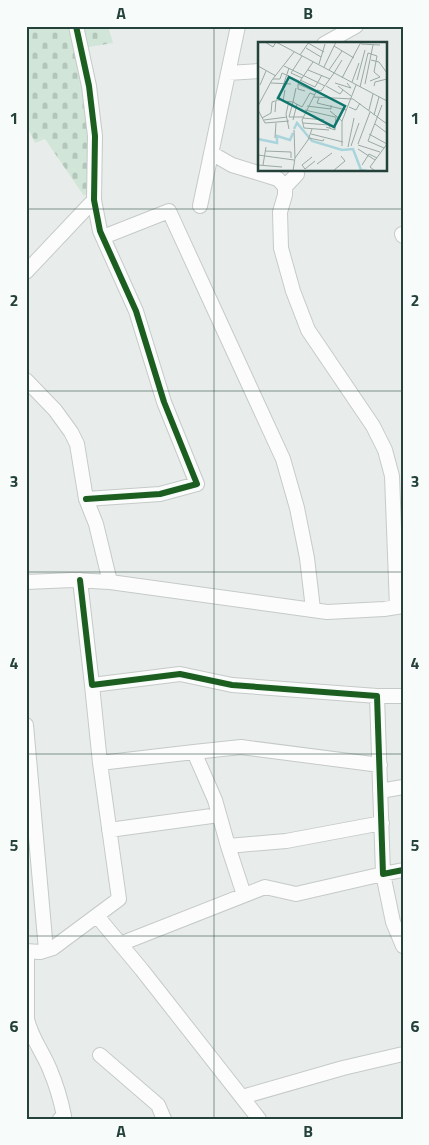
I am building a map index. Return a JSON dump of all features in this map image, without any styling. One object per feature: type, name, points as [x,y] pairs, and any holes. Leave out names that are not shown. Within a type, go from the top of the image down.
[{"type":"street","points":[[76,26],[89,86],[95,136],[94,200],[100,231],[136,311],[164,402],[197,484],[160,494],[86,500]]},
{"type":"street","points":[[200,206],[238,26]]},
{"type":"street","points":[[328,42],[356,26]]},
{"type":"street","points":[[228,73],[258,71]]},
{"type":"street","points":[[211,153],[232,164],[278,179],[286,187]]},
{"type":"street","points":[[26,582],[80,580],[110,582],[327,612],[400,607],[392,476],[385,450],[373,426],[308,330],[293,291],[280,248],[280,212],[286,187],[297,174],[296,171]]},
{"type":"street","points":[[26,272],[94,200]]},
{"type":"street","points":[[103,237],[169,211],[283,459],[297,508],[307,558],[313,609]]},
{"type":"street","points":[[26,380],[55,410],[77,444],[86,500],[96,524],[110,582]]},
{"type":"street","points":[[60,1119],[64,1116],[63,1109],[50,1070],[27,1019],[26,951],[40,952],[53,948],[119,899],[100,763],[80,580]]},
{"type":"street","points":[[92,685],[180,674],[232,685],[378,696],[403,696]]},
{"type":"street","points":[[378,696],[383,874],[393,922],[403,946]]},
{"type":"street","points":[[26,725],[46,950]]},
{"type":"street","points":[[100,763],[241,747],[380,765]]},
{"type":"street","points":[[194,752],[215,800],[244,895]]},
{"type":"street","points":[[380,791],[403,787]]},
{"type":"street","points":[[109,830],[219,815]]},
{"type":"street","points":[[228,846],[286,840],[382,823]]},
{"type":"street","points":[[120,944],[265,887],[296,894],[403,870]]},
{"type":"street","points":[[97,916],[259,1119]]},
{"type":"street","points":[[100,1054],[158,1105],[164,1119]]},
{"type":"street","points":[[242,1097],[343,1068],[403,1054]]},
{"type":"green space","points":[[26,26],[108,26],[113,43],[83,48],[102,154],[92,188],[84,196],[45,139],[35,143],[28,128],[26,128],[26,57],[29,55],[26,47]]},
{"type":"cycle path","points":[[76,26],[89,86],[95,136],[94,200],[100,231],[136,311],[164,402],[197,484],[160,494],[86,499]]},
{"type":"cycle path","points":[[80,580],[92,685],[180,674],[232,685],[377,696],[383,874],[403,870]]}]
